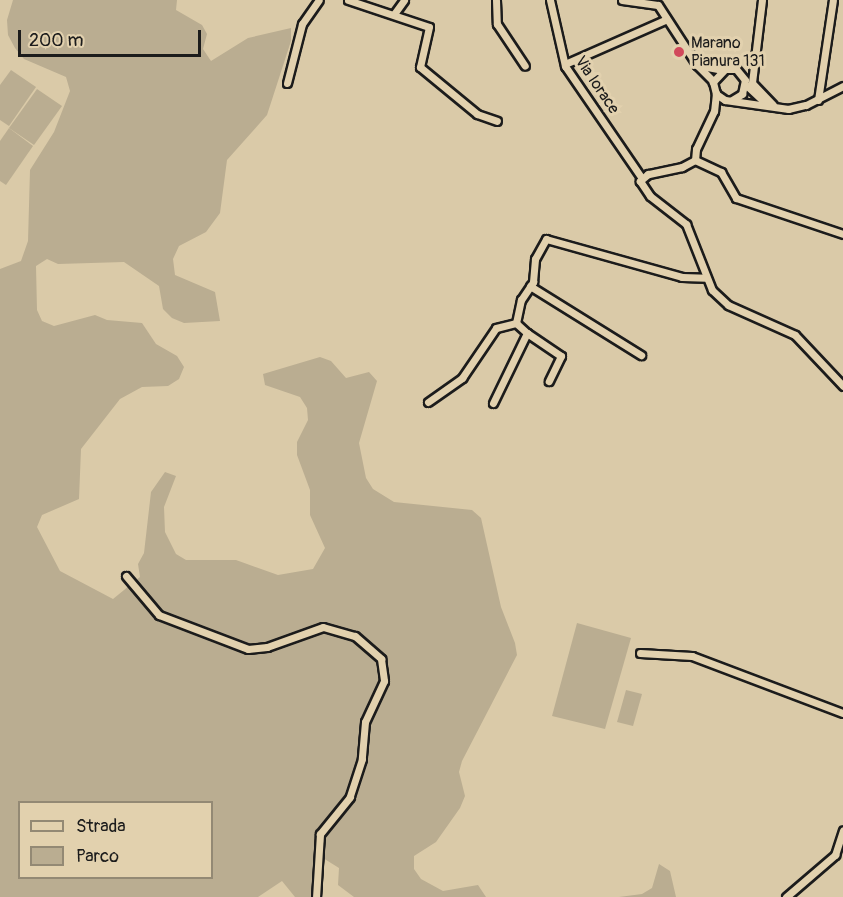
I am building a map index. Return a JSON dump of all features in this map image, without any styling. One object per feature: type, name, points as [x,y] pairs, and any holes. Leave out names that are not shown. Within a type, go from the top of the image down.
[{"type":"street","points":[[287,83],[302,24],[319,0]]},
{"type":"street","points":[[348,0],[429,27],[420,67],[477,114],[497,121]]},
{"type":"street","points":[[394,14],[404,0]]},
{"type":"street","points":[[496,0],[496,24],[525,66]]},
{"type":"street","name":"Via Iorace","points":[[550,0],[565,64],[641,177],[650,196],[686,224],[712,290],[728,304],[795,334],[843,386]]},
{"type":"street","points":[[622,0],[655,4],[668,19],[697,65],[713,81],[716,93],[714,111],[696,149],[695,160]]},
{"type":"street","points":[[762,0],[752,83],[772,106]]},
{"type":"street","points":[[818,100],[833,0]]},
{"type":"street","points":[[565,64],[668,19]]},
{"type":"street","points":[[697,65],[722,70],[736,69],[746,85],[772,106]]},
{"type":"street","points":[[713,81],[722,70]]},
{"type":"street","points":[[714,111],[742,94],[746,85]]},
{"type":"street","points":[[716,93],[731,101],[788,109],[818,100],[843,87]]},
{"type":"street","points":[[641,177],[682,167],[695,160]]},
{"type":"street","points":[[695,160],[720,172],[736,198],[843,234]]},
{"type":"street","points":[[516,323],[520,304],[530,286],[535,259],[546,239],[682,277],[706,278]]},
{"type":"street","points":[[530,286],[641,355]]},
{"type":"street","points":[[516,323],[561,356],[549,381]]},
{"type":"street","points":[[428,402],[462,378],[496,328],[516,323]]},
{"type":"street","points":[[493,403],[527,333]]},
{"type":"street","points":[[126,576],[159,615],[248,649],[267,647],[322,627],[335,628],[355,636],[381,659],[384,681],[365,722],[362,759],[350,797],[320,834],[316,897]]},
{"type":"street","points":[[640,653],[692,656],[843,713]]},
{"type":"street","points":[[786,897],[835,855],[843,830]]},
{"type":"green space","points":[[13,0],[177,0],[176,10],[202,25],[207,34],[203,49],[211,61],[248,38],[291,28],[291,41],[267,115],[227,160],[220,213],[206,232],[179,246],[173,259],[175,275],[215,292],[220,321],[184,323],[172,318],[163,309],[159,286],[124,262],[58,264],[47,259],[36,266],[37,310],[42,321],[54,326],[95,315],[107,320],[142,323],[156,344],[177,356],[184,367],[179,379],[168,386],[142,387],[120,399],[81,449],[79,499],[42,515],[37,527],[60,571],[113,599],[140,577],[138,564],[144,553],[151,492],[165,472],[176,476],[164,507],[165,532],[176,554],[186,560],[236,560],[278,575],[313,569],[325,548],[310,515],[310,490],[297,455],[297,442],[308,420],[307,408],[300,397],[265,385],[263,374],[320,357],[331,361],[346,378],[369,372],[377,381],[359,443],[366,478],[373,489],[394,502],[472,510],[481,518],[501,607],[515,643],[517,655],[462,761],[459,772],[465,796],[460,808],[436,842],[414,856],[414,869],[421,879],[443,891],[478,885],[486,897],[354,897],[338,885],[339,868],[323,858],[317,897],[295,897],[282,881],[258,897],[0,897],[0,269],[21,261],[28,241],[30,170],[54,132],[70,91],[66,77],[24,59],[8,35],[7,20]]},
{"type":"green space","points":[[11,70],[36,87],[9,126],[0,120],[0,85]]},
{"type":"green space","points":[[37,89],[62,106],[34,145],[9,128]]},
{"type":"green space","points":[[9,128],[33,146],[6,185],[0,181],[0,141]]},
{"type":"green space","points":[[577,623],[631,638],[605,729],[552,716]]},
{"type":"green space","points":[[626,690],[642,694],[633,726],[617,722]]},
{"type":"green space","points":[[659,864],[670,871],[676,897],[619,897],[642,894],[652,888]]},
{"type":"place","name":"Marano Pianura 131","points":[[679,52]]}]
